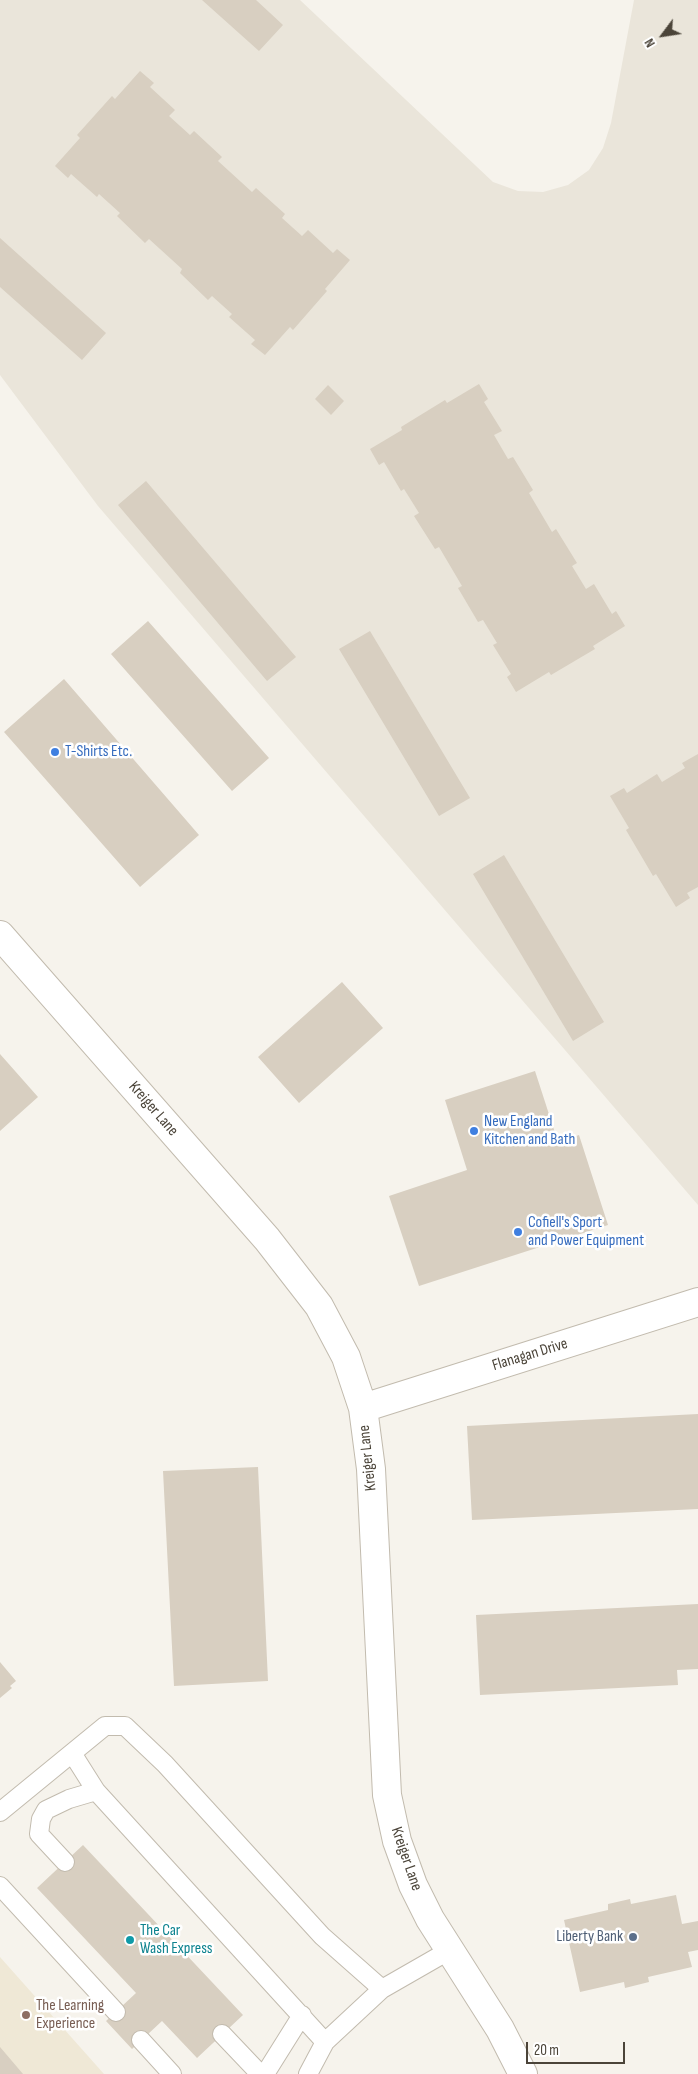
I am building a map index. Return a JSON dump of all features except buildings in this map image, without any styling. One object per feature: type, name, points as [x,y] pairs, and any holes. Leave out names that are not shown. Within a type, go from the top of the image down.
[{"type":"street","name":"Kreiger Lane","points":[[0,935],[295,1272],[319,1306],[346,1357],[362,1408],[371,1469],[387,1794],[397,1841],[413,1885],[430,1919],[500,2029],[523,2074]]},
{"type":"street","name":"Flanagan Drive","points":[[362,1408],[698,1302]]},
{"type":"lane","points":[[0,1812],[105,1726],[125,1726],[165,1764],[322,1936],[382,1988]]},
{"type":"lane","points":[[72,1753],[96,1791],[325,2042]]},
{"type":"lane","points":[[65,1862],[39,1834],[41,1819],[46,1810],[70,1799],[96,1791]]},
{"type":"lane","points":[[0,1886],[116,2012]]},
{"type":"lane","points":[[308,2074],[325,2042],[382,1988],[450,1950]]},
{"type":"lane","points":[[266,2074],[302,2015]]},
{"type":"lane","points":[[222,2034],[260,2074]]},
{"type":"lane","points":[[141,2040],[172,2074]]},
{"type":"shaded area","points":[[0,0],[300,0],[493,182],[518,191],[543,192],[568,185],[589,170],[603,148],[611,123],[634,0],[698,0],[698,1205],[98,506],[0,375]]},
{"type":"shaded area","name":"The Learning Experience","points":[[0,1957],[104,2074],[0,2074]]},
{"type":"place","name":"T-Shirts Etc.","points":[[55,752]]},
{"type":"place","name":"New England Kitchen and Bath","points":[[474,1131]]},
{"type":"place","name":"Cofiell's Sport and Power Equipment","points":[[518,1232]]},
{"type":"place","name":"Liberty Bank","points":[[633,1937]]},
{"type":"place","name":"The Car Wash Express","points":[[130,1940]]},
{"type":"place","name":"The Learning Experience","points":[[26,2015]]}]
